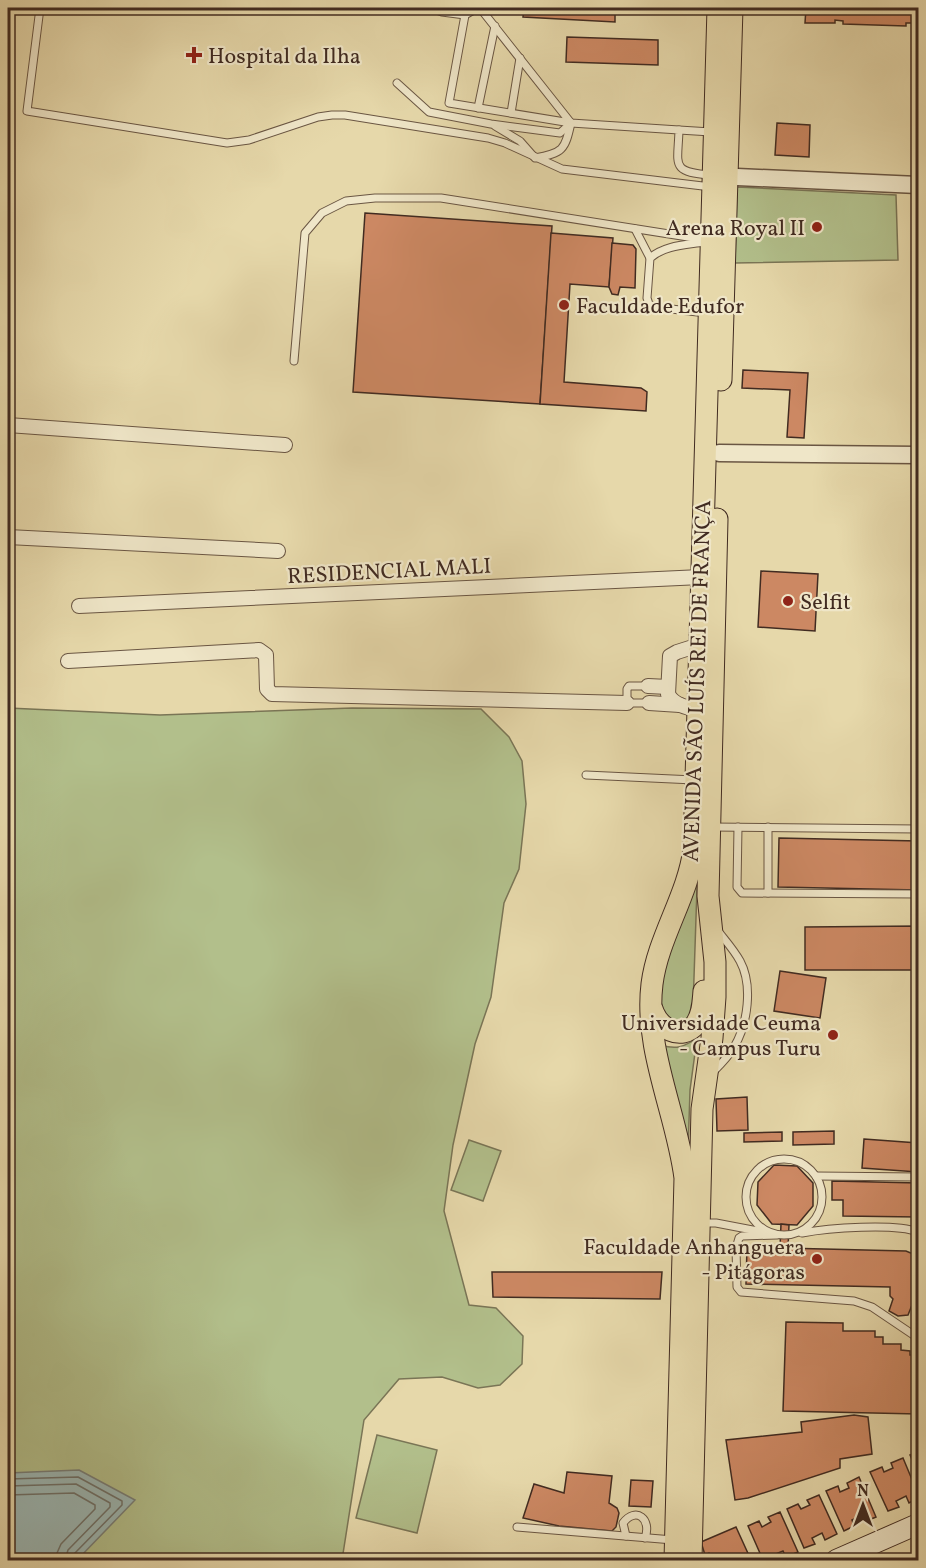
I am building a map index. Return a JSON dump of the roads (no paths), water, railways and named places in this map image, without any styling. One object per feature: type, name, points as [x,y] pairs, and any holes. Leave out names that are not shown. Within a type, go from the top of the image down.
[{"type":"main road","name":"AVENIDA SÃO LUÍS REI DE FRANÇA","points":[[691,1560],[702,1109],[715,997],[715,962],[708,897],[718,453],[717,180],[713,132],[718,8]]},
{"type":"main road","name":"AVENIDA SÃO LUÍS REI DE FRANÇA","points":[[675,1550],[685,1178],[682,1152],[656,1050],[651,1006],[652,983],[658,959],[684,891],[692,861],[695,780],[688,707],[699,645],[710,241],[732,8]]},
{"type":"main road","points":[[651,1006],[658,1023],[668,1030],[678,1032],[687,1030],[698,1022],[703,1008],[711,922]]},
{"type":"main road","points":[[836,1560],[918,1524]]},
{"type":"street","points":[[717,180],[918,185]]},
{"type":"street","points":[[8,425],[285,445]]},
{"type":"street","points":[[718,453],[918,455]]},
{"type":"street","points":[[8,537],[278,551]]},
{"type":"street","name":"RESIDENCIAL MALI","points":[[79,606],[701,577]]},
{"type":"street","points":[[688,707],[669,698],[670,656],[699,645]]},
{"type":"street","points":[[68,662],[259,650],[266,655],[267,689],[272,694],[627,703]]},
{"type":"street","points":[[648,686],[668,687]]},
{"type":"street","points":[[649,704],[688,707]]},
{"type":"lane","points":[[40,8],[27,111],[227,143],[249,140],[318,117],[345,115],[488,138],[505,143],[561,170],[717,180]]},
{"type":"lane","points":[[431,8],[465,15],[478,8],[495,26],[571,123]]},
{"type":"lane","points":[[465,15],[449,103],[571,123],[713,132]]},
{"type":"lane","points":[[478,108],[495,26]]},
{"type":"lane","points":[[511,113],[520,58]]},
{"type":"lane","points":[[397,83],[429,112],[490,124],[560,133],[571,123]]},
{"type":"lane","points":[[535,158],[563,150],[571,123]]},
{"type":"lane","points":[[490,124],[520,141],[535,158]]},
{"type":"lane","points":[[679,130],[678,165],[682,171],[717,180]]},
{"type":"lane","points":[[294,361],[305,233],[322,213],[346,201],[375,198],[441,198],[710,241]]},
{"type":"lane","points":[[636,229],[650,258],[647,298],[649,304],[654,307],[708,313]]},
{"type":"lane","points":[[650,258],[657,252],[669,248],[710,241]]},
{"type":"lane","points":[[648,686],[629,686],[627,703],[649,704]]},
{"type":"lane","points":[[586,775],[695,780]]},
{"type":"lane","points":[[709,826],[918,829]]},
{"type":"lane","points":[[738,827],[737,887],[742,893],[918,894]]},
{"type":"lane","points":[[768,827],[768,893]]},
{"type":"lane","points":[[705,1081],[724,1061],[739,1039],[747,1000],[746,981],[740,961],[711,922]]},
{"type":"lane","points":[[777,1235],[761,1228],[750,1216],[747,1209],[746,1192],[752,1175],[766,1163],[784,1159],[802,1163],[816,1176],[822,1193],[821,1209],[813,1222],[800,1232],[792,1234]]},
{"type":"lane","points":[[816,1176],[918,1177]]},
{"type":"lane","points":[[699,1223],[716,1223],[777,1235]]},
{"type":"lane","points":[[918,1232],[905,1228],[828,1228],[792,1234],[742,1236],[736,1248],[737,1287],[741,1292],[854,1300],[872,1307],[918,1338]]},
{"type":"lane","points":[[626,1536],[623,1523],[628,1517],[635,1515],[647,1522],[645,1538]]},
{"type":"lane","points":[[517,1527],[645,1538],[675,1550]]},
{"type":"water","points":[[79,1470],[135,1500],[79,1558],[8,1560],[8,1473]]},
{"type":"place","name":"Hospital da Ilha","points":[[194,55]]},
{"type":"place","name":"Arena Royal II","points":[[817,227]]},
{"type":"place","name":"Faculdade Edufor","points":[[564,305]]},
{"type":"place","name":"Selfit","points":[[788,601]]},
{"type":"place","name":"Universidade Ceuma - Campus Turu","points":[[833,1035]]},
{"type":"place","name":"Faculdade Anhanguera - Pitágoras","points":[[817,1259]]}]
